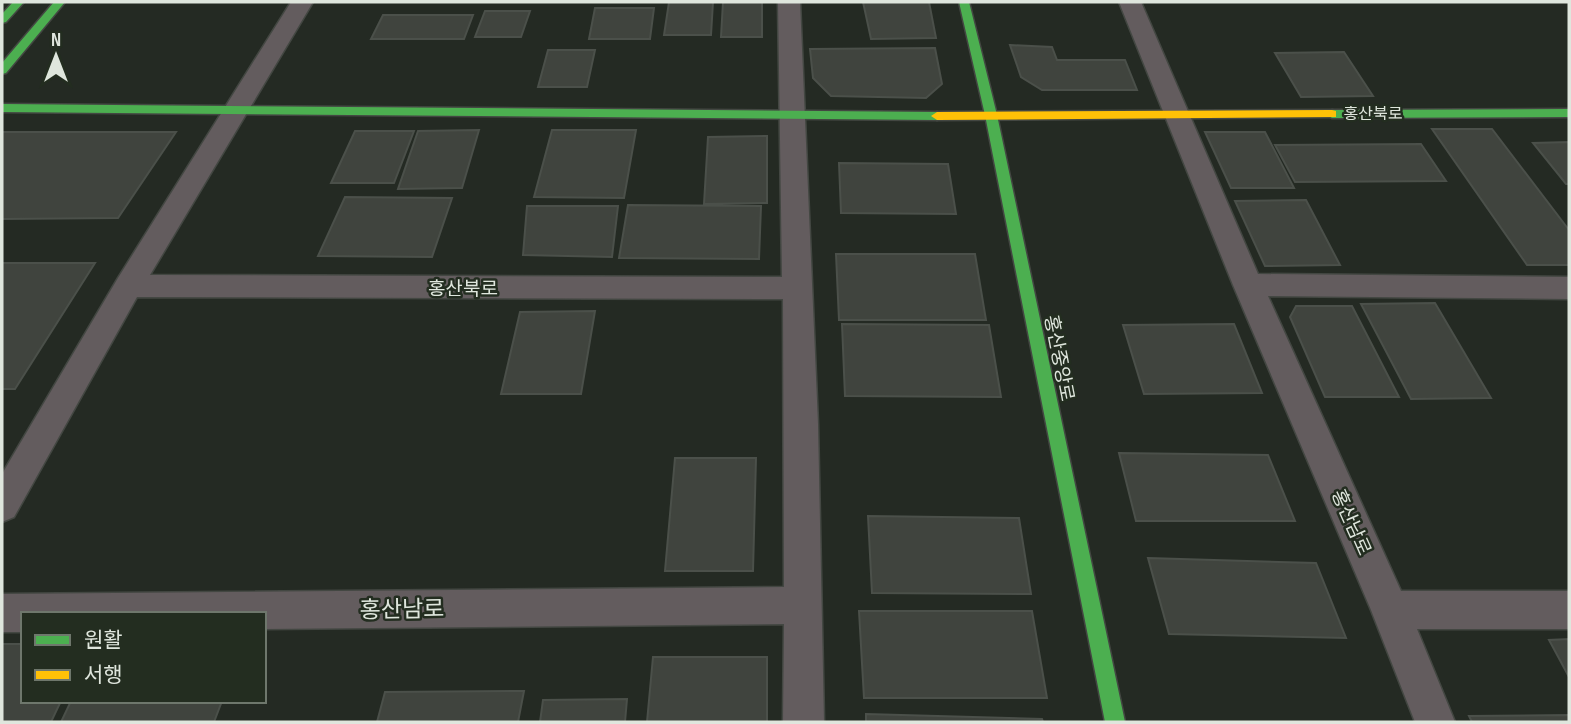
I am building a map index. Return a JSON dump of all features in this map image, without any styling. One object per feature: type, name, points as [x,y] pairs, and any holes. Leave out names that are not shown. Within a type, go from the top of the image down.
[{"type":"street","points":[[2,20],[19,2]]},
{"type":"street","points":[[2,70],[60,2]]},
{"type":"street","points":[[2,506],[128,286],[302,2]]},
{"type":"street","points":[[789,2],[802,424],[804,722]]},
{"type":"street","name":"홍산중앙로","points":[[964,2],[991,115],[1115,722]]},
{"type":"street","points":[[1130,2],[1248,285],[1569,288]]},
{"type":"street","name":"홍산북로","points":[[2,108],[991,115],[1569,113]]},
{"type":"street","name":"홍산남로","points":[[1248,285],[1390,610],[1435,722]]},
{"type":"street","name":"홍산북로","points":[[128,286],[799,288]]},
{"type":"street","name":"홍산남로","points":[[102,612],[802,605]]},
{"type":"street","points":[[1390,610],[1569,610]]},
{"type":"street","name":"홍산남로","points":[[2,613],[21,613]]},
{"type":"building","points":[[669,2],[713,2],[711,35],[664,35]]},
{"type":"building","points":[[723,2],[762,2],[762,37],[721,37]]},
{"type":"building","points":[[863,2],[929,2],[936,38],[871,39]]},
{"type":"building","points":[[595,8],[654,8],[650,39],[589,39]]},
{"type":"building","points":[[485,11],[530,11],[521,37],[475,37]]},
{"type":"building","points":[[383,15],[473,15],[464,39],[371,39]]},
{"type":"building","points":[[1010,45],[1052,47],[1057,60],[1125,60],[1137,90],[1042,90],[1021,77]]},
{"type":"building","points":[[935,48],[942,84],[926,98],[831,96],[813,78],[810,49]]},
{"type":"building","points":[[548,50],[595,50],[587,87],[538,87]]},
{"type":"building","points":[[1344,52],[1373,96],[1301,97],[1275,53]]},
{"type":"building","points":[[1432,129],[1492,129],[1569,230],[1569,265],[1527,265]]},
{"type":"building","points":[[479,130],[462,188],[398,189],[418,131]]},
{"type":"building","points":[[552,130],[636,130],[624,198],[534,197]]},
{"type":"building","points":[[355,131],[414,131],[394,183],[331,183]]},
{"type":"building","points":[[2,132],[176,132],[118,218],[2,219]]},
{"type":"building","points":[[1205,132],[1265,132],[1294,188],[1231,188]]},
{"type":"building","points":[[767,136],[767,203],[704,204],[708,137]]},
{"type":"building","points":[[1569,142],[1569,184],[1566,184],[1533,143]]},
{"type":"building","points":[[1421,144],[1446,181],[1295,182],[1275,145]]},
{"type":"building","points":[[839,163],[948,164],[956,214],[841,213]]},
{"type":"building","points":[[345,197],[452,198],[432,257],[318,256]]},
{"type":"building","points":[[1306,200],[1340,265],[1265,266],[1235,201]]},
{"type":"building","points":[[628,205],[761,206],[759,259],[619,258]]},
{"type":"building","points":[[527,206],[618,206],[612,257],[523,255]]},
{"type":"building","points":[[836,254],[975,254],[986,320],[839,320]]},
{"type":"building","points":[[2,263],[95,263],[15,389],[2,389]]},
{"type":"building","points":[[1435,303],[1491,398],[1411,399],[1361,304]]},
{"type":"building","points":[[1296,306],[1352,306],[1399,397],[1325,397],[1290,317]]},
{"type":"building","points":[[595,311],[581,394],[501,394],[520,312]]},
{"type":"building","points":[[842,324],[989,325],[1001,397],[845,396]]},
{"type":"building","points":[[1234,324],[1262,393],[1144,394],[1123,325]]},
{"type":"building","points":[[1119,453],[1268,455],[1295,521],[1136,521]]},
{"type":"building","points":[[675,458],[756,458],[753,571],[665,571]]},
{"type":"building","points":[[868,516],[1019,518],[1031,594],[872,593]]},
{"type":"building","points":[[1148,558],[1316,563],[1346,638],[1169,634]]},
{"type":"building","points":[[859,611],[1032,611],[1047,698],[864,698]]},
{"type":"building","points":[[1569,639],[1569,677],[1549,640]]},
{"type":"building","points":[[2,644],[21,644],[21,703],[60,703],[51,722],[2,722]]},
{"type":"building","points":[[653,657],[767,657],[767,722],[647,722]]},
{"type":"building","points":[[524,691],[518,722],[377,722],[385,692]]},
{"type":"building","points":[[627,699],[625,722],[540,722],[543,700]]},
{"type":"building","points":[[70,703],[221,703],[214,722],[61,722]]},
{"type":"building","points":[[866,714],[1042,719],[1043,722],[866,722]]},
{"type":"building","points":[[1569,715],[1569,722],[1472,722],[1469,716]]},
{"type":"traffic: fast","points":[[2,20],[19,2]]},
{"type":"traffic: fast","points":[[2,70],[60,2]]},
{"type":"traffic: fast","points":[[964,2],[991,115],[1115,722]]},
{"type":"traffic: fast","points":[[2,108],[937,116]]},
{"type":"traffic: fast","points":[[1332,114],[1569,113]]},
{"type":"traffic: slow","points":[[937,116],[1332,114]]}]
